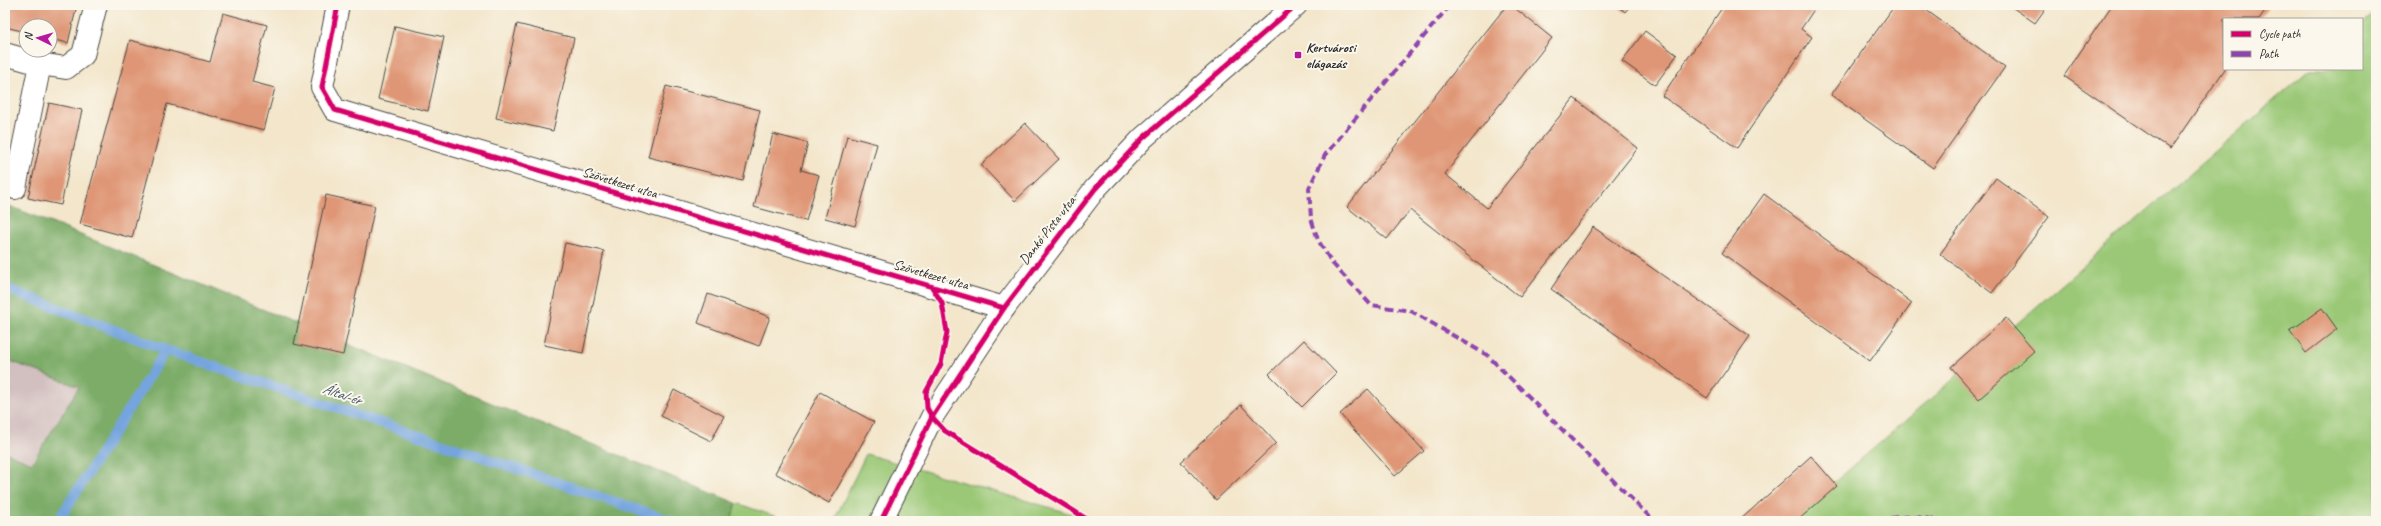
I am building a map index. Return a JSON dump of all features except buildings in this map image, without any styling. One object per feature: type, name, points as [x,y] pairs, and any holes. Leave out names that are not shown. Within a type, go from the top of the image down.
[{"type":"street","points":[[5,54],[40,64],[66,68],[83,55],[96,5]]},
{"type":"street","name":"Szövetkezet utca","points":[[336,5],[322,87],[335,110],[1004,308]]},
{"type":"street","name":"Dankó Pista utca","points":[[881,521],[932,417],[1004,308],[1095,189],[1143,138],[1296,5]]},
{"type":"street","points":[[15,188],[40,64]]},
{"type":"shaded area","points":[[5,359],[79,387],[31,463],[5,452]]},
{"type":"green space","points":[[2376,12],[2376,521],[1790,521],[2309,70],[2363,70],[2363,23]]},
{"type":"green space","points":[[5,204],[736,503],[731,521],[5,521],[5,452],[32,463],[79,387],[5,359]]},
{"type":"green space","points":[[866,454],[1096,521],[834,521]]},
{"type":"green space","points":[[736,503],[789,521],[731,521]]},
{"type":"waterway","name":"Által-ér","points":[[5,288],[166,350],[671,521]]},
{"type":"waterway","points":[[58,521],[166,350]]},
{"type":"marked path","points":[[1450,5],[1325,155],[1309,188],[1311,218],[1318,240],[1332,263],[1371,305],[1411,311],[1487,355],[1654,521]]},
{"type":"marked path","points":[[1878,521],[1909,517],[1939,521]]},
{"type":"cycle path","points":[[338,5],[322,87],[335,110],[1004,308]]},
{"type":"cycle path","points":[[881,521],[932,417],[1004,308],[1095,189],[1143,138],[1296,5]]},
{"type":"cycle path","points":[[932,287],[942,303],[947,332],[941,364],[926,392],[927,408],[932,417],[945,431],[1090,521]]},
{"type":"place","name":"Kertvárosi elágazás","points":[[1298,55]]}]
